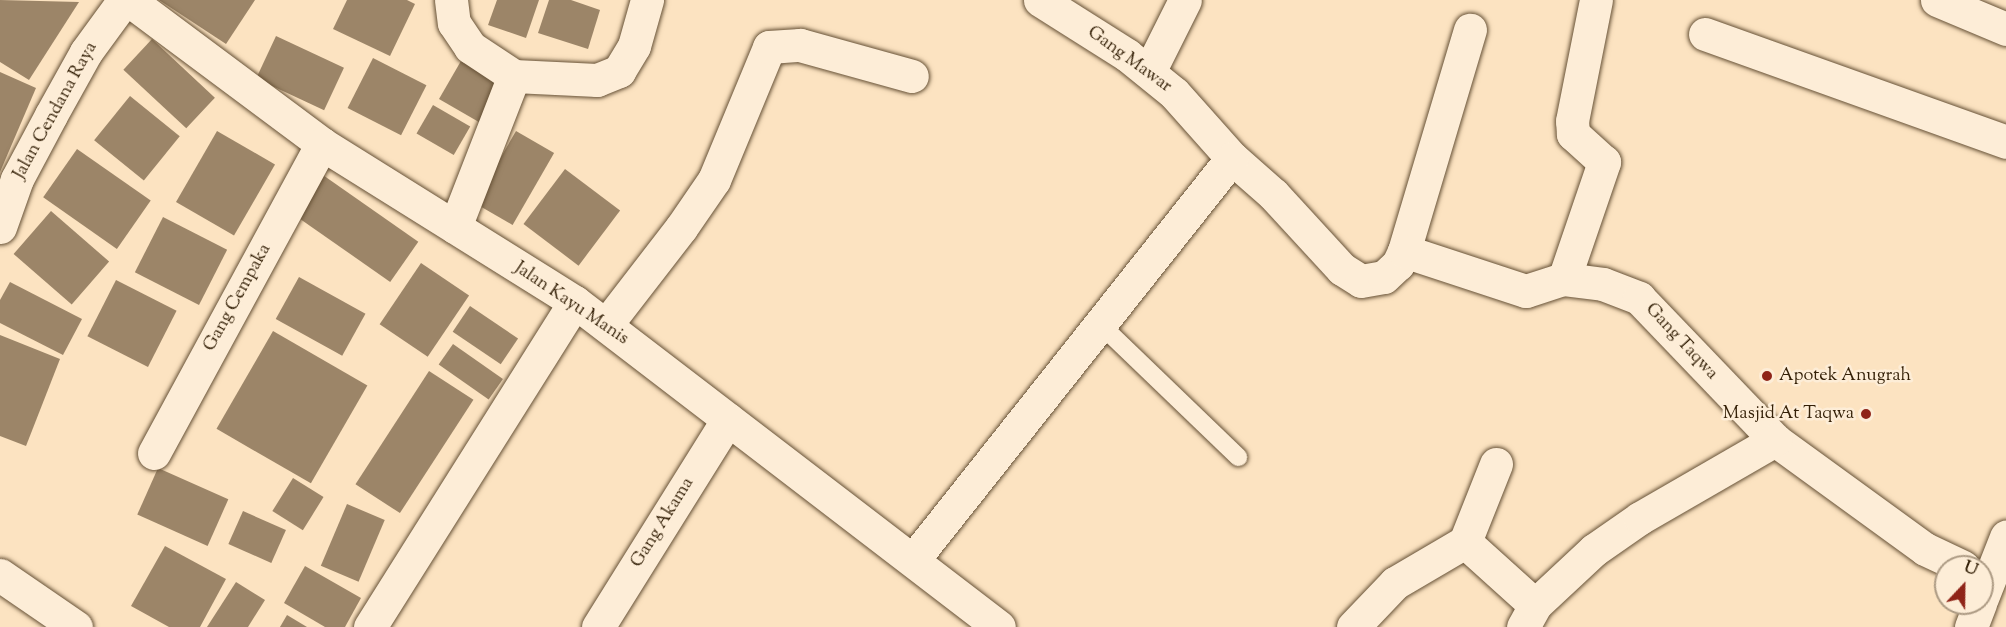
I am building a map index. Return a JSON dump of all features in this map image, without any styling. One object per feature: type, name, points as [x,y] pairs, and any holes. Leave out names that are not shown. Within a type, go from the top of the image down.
[{"type":"street","name":"Jalan Cendana Raya","points":[[0,227],[17,179],[51,115],[86,52],[124,0]]},
{"type":"street","name":"Jalan Kayu Manis","points":[[129,0],[322,144],[575,302],[999,627]]},
{"type":"street","points":[[451,0],[454,23],[470,47],[514,76],[597,80],[619,71],[634,46],[647,0]]},
{"type":"street","name":"Gang Mawar","points":[[1040,0],[1149,72],[1181,100],[1232,158]]},
{"type":"street","points":[[1149,72],[1185,0]]},
{"type":"street","points":[[1564,279],[1604,162],[1574,134],[1572,121],[1596,0]]},
{"type":"street","points":[[1937,0],[2006,29]]},
{"type":"street","points":[[913,560],[1232,158],[1272,194],[1342,269],[1361,281],[1384,277],[1398,264],[1404,251],[1470,30]]},
{"type":"street","points":[[1706,33],[2006,142]]},
{"type":"street","points":[[606,326],[681,228],[714,180],[769,47],[800,45],[912,76]]},
{"type":"street","points":[[455,227],[514,76]]},
{"type":"street","name":"Gang Cempaka","points":[[154,453],[322,144]]},
{"type":"street","name":"Gang Taqwa","points":[[1404,251],[1526,291],[1564,279],[1603,284],[1639,298],[1775,440],[1934,555]]},
{"type":"street","points":[[370,627],[575,302]]},
{"type":"street","name":"Gang Akama","points":[[598,627],[728,419]]},
{"type":"street","points":[[1465,542],[1529,616],[1594,550],[1640,518],[1775,440]]},
{"type":"street","points":[[1353,627],[1395,583],[1465,542],[1496,464]]},
{"type":"street","points":[[1994,558],[2006,537]]},
{"type":"street","points":[[0,575],[76,627]]},
{"type":"lane","points":[[1100,324],[1238,457]]},
{"type":"building","points":[[0,0],[79,2],[29,80],[0,62]]},
{"type":"building","points":[[159,0],[255,0],[226,44]]},
{"type":"building","points":[[347,0],[407,0],[415,4],[390,56],[333,29]]},
{"type":"building","points":[[497,0],[539,0],[526,38],[488,25]]},
{"type":"building","points":[[549,0],[571,0],[600,10],[588,49],[538,33]]},
{"type":"building","points":[[276,36],[344,68],[324,110],[256,79]]},
{"type":"building","points":[[152,39],[215,98],[186,128],[123,70]]},
{"type":"building","points":[[465,54],[507,78],[481,123],[439,99]]},
{"type":"building","points":[[373,58],[426,85],[401,135],[348,108]]},
{"type":"building","points":[[0,72],[36,88],[0,172]]},
{"type":"building","points":[[130,96],[180,136],[144,181],[94,140]]},
{"type":"building","points":[[433,105],[470,126],[454,155],[416,134]]},
{"type":"building","points":[[217,131],[275,164],[234,236],[176,202]]},
{"type":"building","points":[[516,131],[554,153],[513,225],[474,203]]},
{"type":"building","points":[[77,149],[151,201],[117,249],[43,197]]},
{"type":"building","points":[[565,169],[620,211],[579,266],[523,224]]},
{"type":"building","points":[[320,173],[418,242],[390,282],[292,213]]},
{"type":"building","points":[[51,211],[109,262],[72,305],[14,254]]},
{"type":"building","points":[[163,217],[227,250],[199,305],[135,272]]},
{"type":"building","points":[[421,263],[469,295],[428,357],[380,324]]},
{"type":"building","points":[[299,277],[365,314],[342,356],[276,319]]},
{"type":"building","points":[[116,280],[177,311],[148,367],[87,336]]},
{"type":"building","points":[[10,282],[82,319],[63,355],[0,323],[0,300]]},
{"type":"building","points":[[470,306],[518,338],[501,364],[453,332]]},
{"type":"building","points":[[273,331],[367,386],[311,483],[216,429]]},
{"type":"building","points":[[0,335],[60,359],[26,446],[0,436]]},
{"type":"building","points":[[453,344],[503,379],[489,399],[439,364]]},
{"type":"building","points":[[429,371],[473,400],[400,513],[355,484]]},
{"type":"building","points":[[158,468],[228,499],[208,546],[137,515]]},
{"type":"building","points":[[293,478],[324,497],[303,530],[272,511]]},
{"type":"building","points":[[347,504],[385,520],[359,582],[321,566]]},
{"type":"building","points":[[243,511],[286,530],[271,563],[228,544]]},
{"type":"building","points":[[165,546],[226,579],[200,627],[169,627],[131,606]]},
{"type":"building","points":[[305,566],[361,598],[345,627],[325,627],[284,603]]},
{"type":"building","points":[[236,582],[265,600],[248,627],[207,627]]},
{"type":"building","points":[[287,615],[307,627],[280,627]]},
{"type":"place","name":"Apotek Anugrah","points":[[1767,376]]},
{"type":"place","name":"Masjid At Taqwa","points":[[1866,414]]}]
